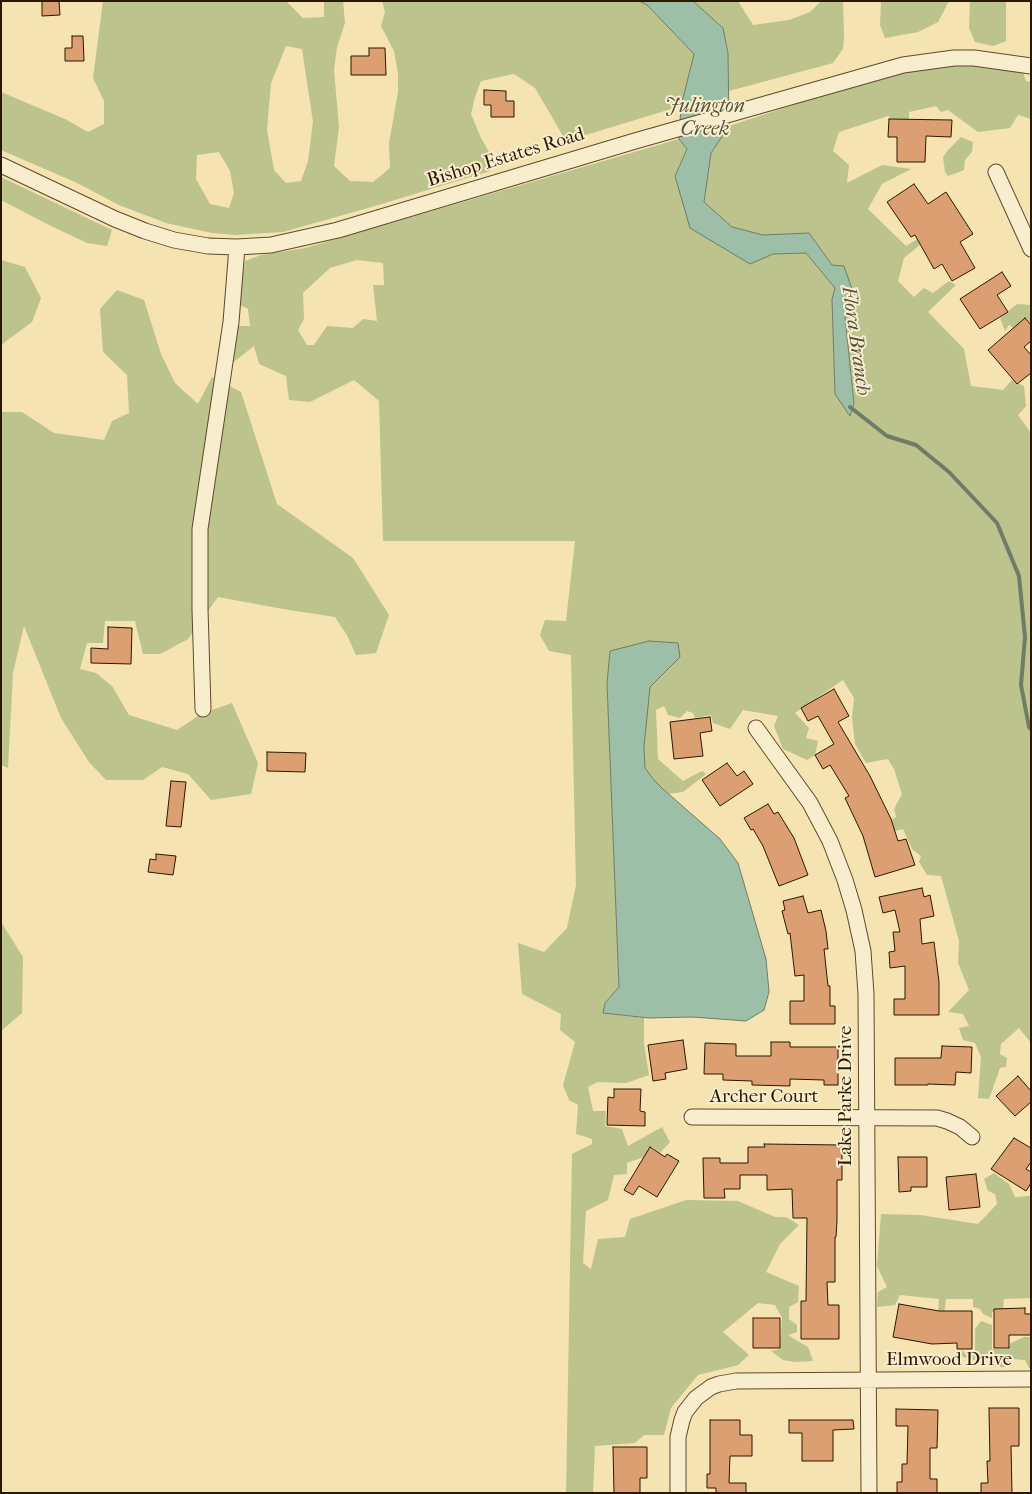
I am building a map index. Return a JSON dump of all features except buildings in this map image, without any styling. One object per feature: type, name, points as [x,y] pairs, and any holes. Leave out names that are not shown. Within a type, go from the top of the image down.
[{"type":"street","name":"Bishop Estates Road","points":[[1,165],[115,218],[174,240],[208,246],[271,245],[338,230],[616,146],[903,65],[934,60],[974,58],[1031,66]]},
{"type":"street","points":[[996,172],[1031,249]]},
{"type":"street","points":[[203,709],[200,529],[230,332],[237,247]]},
{"type":"street","name":"Lake Parke Drive","points":[[756,728],[810,803],[830,840],[854,910],[863,951],[866,994],[869,1493]]},
{"type":"street","name":"Archer Court","points":[[692,1116],[938,1118],[947,1120],[960,1127],[972,1137]]},
{"type":"street","name":"Elmwood Drive","points":[[678,1493],[678,1437],[682,1420],[690,1404],[696,1398],[711,1388],[728,1382],[1031,1379]]},
{"type":"shaded area","points":[[103,1],[286,1],[303,18],[324,17],[324,1],[343,1],[345,23],[337,47],[334,70],[339,127],[334,166],[350,181],[373,182],[390,168],[389,143],[398,92],[398,73],[394,51],[381,26],[385,12],[382,1],[639,1],[647,5],[694,54],[681,106],[566,141],[535,88],[514,74],[481,81],[471,114],[481,138],[493,159],[490,171],[283,232],[234,235],[212,233],[166,223],[119,205],[77,183],[1,150],[1,92],[65,119],[88,132],[104,124],[104,101],[93,78]],"holes":[[[286,46],[302,49],[313,122],[308,161],[301,181],[286,183],[274,170],[267,130],[271,83]],[[219,152],[230,171],[234,193],[229,208],[210,204],[196,179],[197,155]]]},
{"type":"shaded area","points":[[693,1],[738,1],[753,25],[789,20],[810,12],[821,1],[843,1],[843,49],[833,63],[729,91],[728,53],[723,28]]},
{"type":"shaded area","points":[[881,1],[952,1],[948,3],[938,22],[918,32],[885,38],[880,25]]},
{"type":"shaded area","points":[[970,1],[1006,1],[1006,41],[993,46],[975,42],[969,28]]},
{"type":"shaded area","points":[[974,64],[1023,72],[1026,81],[1031,82],[1031,119],[1018,115],[1010,128],[978,132],[948,110],[941,112],[936,106],[909,112],[909,120],[892,119],[888,116],[839,132],[833,151],[849,165],[847,183],[882,165],[911,169],[882,184],[868,209],[906,246],[922,236],[927,239],[904,258],[898,281],[914,297],[924,288],[933,293],[949,281],[956,285],[928,312],[964,349],[971,386],[1003,390],[1012,380],[1024,386],[1026,406],[1018,415],[1031,433],[1031,1043],[1019,1028],[1001,1044],[1000,1054],[1007,1058],[1006,1067],[1000,1068],[989,1099],[978,1098],[981,1057],[975,1043],[963,1040],[959,1028],[969,1026],[963,1014],[948,1012],[969,990],[958,963],[959,941],[941,876],[927,875],[919,862],[921,856],[912,849],[903,829],[890,832],[890,821],[896,817],[894,809],[902,794],[894,769],[888,759],[866,763],[855,744],[852,718],[854,698],[843,680],[795,713],[809,728],[806,738],[818,741],[815,755],[807,760],[783,749],[774,726],[778,716],[743,710],[730,729],[713,723],[711,715],[695,718],[693,713],[687,711],[680,718],[668,715],[664,706],[656,710],[658,759],[683,781],[702,771],[706,774],[683,792],[668,794],[645,768],[644,747],[650,687],[680,657],[607,683],[619,987],[605,1003],[603,1013],[644,1018],[644,1044],[649,1075],[626,1083],[598,1082],[588,1087],[593,1111],[606,1111],[605,1126],[622,1129],[628,1146],[662,1127],[670,1142],[660,1153],[652,1147],[644,1157],[627,1163],[627,1174],[614,1175],[608,1200],[586,1211],[583,1263],[591,1269],[598,1239],[625,1237],[630,1219],[686,1200],[738,1201],[775,1217],[786,1217],[799,1225],[780,1244],[766,1272],[799,1286],[798,1302],[789,1307],[789,1319],[797,1325],[797,1332],[788,1335],[808,1347],[813,1361],[795,1362],[783,1360],[771,1351],[780,1349],[782,1318],[775,1305],[758,1303],[723,1332],[749,1355],[738,1365],[698,1375],[671,1408],[664,1435],[644,1435],[635,1443],[595,1446],[593,1493],[566,1493],[572,1154],[592,1144],[592,1139],[576,1134],[578,1105],[569,1100],[563,1085],[575,1042],[560,1030],[561,1014],[522,994],[518,943],[544,952],[567,928],[576,885],[571,655],[549,651],[540,635],[545,620],[566,621],[575,541],[383,541],[379,401],[354,380],[310,402],[289,400],[286,376],[259,364],[254,346],[226,368],[234,326],[250,326],[248,309],[238,304],[245,261],[261,255],[305,248],[679,139],[687,149],[675,176],[750,263],[773,254],[806,253],[835,288],[832,299],[835,394],[850,415],[854,402],[845,317],[854,295],[809,233],[763,235],[732,227],[704,202],[711,153],[729,126],[878,77]],"holes":[[[357,260],[383,263],[384,285],[373,285],[377,321],[363,319],[353,328],[327,326],[314,345],[307,345],[298,330],[304,319],[303,293],[330,268]]]},
{"type":"shaded area","points":[[961,137],[973,142],[972,152],[965,160],[964,170],[948,176],[945,172],[943,157]]},
{"type":"shaded area","points":[[1,177],[112,230],[107,246],[87,243],[1,200]]},
{"type":"shaded area","points":[[1,260],[25,267],[41,298],[32,322],[1,345]]},
{"type":"shaded area","points":[[117,290],[144,300],[161,354],[175,383],[198,404],[212,377],[241,392],[277,504],[353,558],[389,615],[376,653],[356,655],[347,635],[335,617],[218,597],[188,639],[160,654],[143,654],[135,621],[105,621],[103,643],[87,643],[80,669],[96,673],[112,686],[129,715],[177,730],[201,714],[232,703],[258,763],[251,794],[211,800],[188,774],[162,767],[143,780],[106,780],[89,762],[61,718],[24,626],[13,673],[8,768],[1,765],[1,412],[22,412],[54,433],[104,440],[112,421],[129,413],[127,375],[103,352],[100,309]]},
{"type":"shaded area","points":[[1017,304],[1031,305],[1031,322],[1026,321],[1016,330],[1009,325],[1005,331],[1000,318]]},
{"type":"shaded area","points":[[1,922],[23,957],[22,1013],[1,1031]]},
{"type":"shaded area","points":[[994,1173],[1009,1184],[1015,1197],[1031,1195],[1031,1298],[1004,1299],[1003,1311],[992,1312],[992,1318],[983,1314],[980,1309],[973,1307],[973,1299],[946,1299],[941,1341],[936,1341],[939,1299],[900,1295],[895,1305],[877,1307],[878,1292],[887,1287],[877,1266],[881,1214],[920,1215],[978,1224],[997,1204],[995,1194],[988,1191],[984,1179]]},
{"type":"shaded area","points":[[981,1321],[992,1325],[992,1349],[1008,1349],[1011,1343],[1024,1337],[1031,1337],[1031,1368],[1029,1368],[1025,1360],[1012,1359],[1006,1367],[992,1367],[990,1357],[979,1362],[963,1357],[959,1352],[975,1350],[975,1329]]},
{"type":"water","name":"Julington Creek","points":[[639,1],[693,1],[723,28],[728,53],[729,126],[711,153],[704,202],[732,227],[763,235],[809,233],[832,265],[844,266],[854,295],[845,317],[854,403],[850,416],[835,394],[832,299],[835,288],[806,253],[773,254],[750,264],[690,228],[675,176],[687,149],[679,139],[681,106],[694,54],[647,5]]},
{"type":"water","points":[[649,641],[678,643],[680,657],[650,687],[644,747],[645,768],[663,789],[720,839],[738,863],[766,959],[769,992],[764,1010],[746,1021],[692,1017],[649,1018],[603,1013],[605,1003],[619,987],[607,683],[610,651]]},
{"type":"waterway","name":"Flora Branch","points":[[850,407],[887,436],[916,445],[949,472],[997,523],[1019,576],[1025,637],[1021,685],[1029,727],[1031,729]]}]
